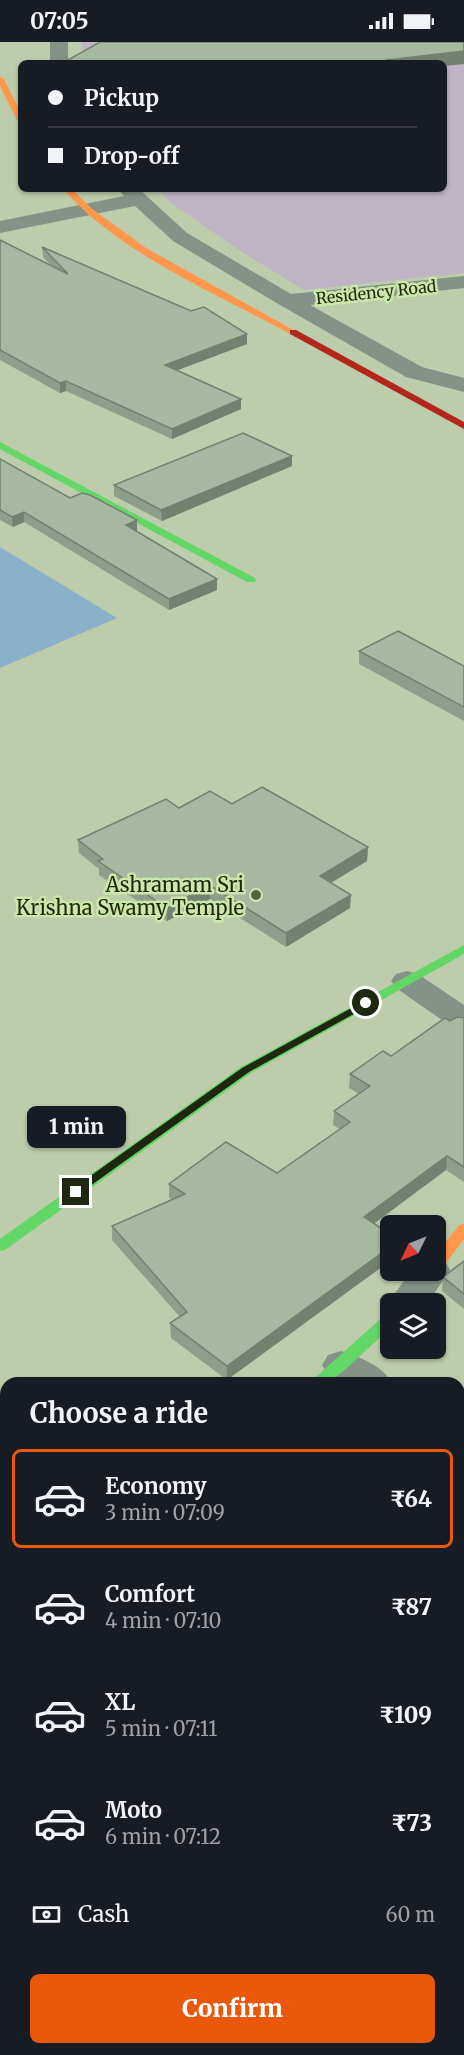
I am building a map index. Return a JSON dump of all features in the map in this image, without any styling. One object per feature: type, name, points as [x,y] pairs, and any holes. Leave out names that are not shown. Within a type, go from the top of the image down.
[{"type":"street","points":[[59,42],[59,60]]},
{"type":"street","points":[[0,79],[18,114]]},
{"type":"street","points":[[70,192],[85,209],[157,256],[464,426]]},
{"type":"street","points":[[0,227],[85,209],[133,194],[180,237],[287,301],[414,372],[464,385]]},
{"type":"street","name":"Residency Road","points":[[287,301],[464,282]]},
{"type":"street","points":[[0,445],[251,580]]},
{"type":"street","points":[[0,1246],[246,1070],[464,949]]},
{"type":"street","points":[[406,981],[464,1020]]},
{"type":"street","points":[[446,1253],[464,1229]]},
{"type":"street","points":[[415,1293],[424,1281]]},
{"type":"street","points":[[344,1377],[380,1332]]},
{"type":"shaded area","points":[[82,42],[464,42],[464,273],[304,290],[245,254],[171,203],[161,192],[447,192],[447,60],[83,60]]},
{"type":"water","points":[[0,547],[117,618],[0,668]]},
{"type":"building","points":[[100,42],[464,42],[464,51],[387,60],[68,60]]},
{"type":"building","points":[[0,240],[68,274],[42,247],[191,311],[204,307],[247,334],[165,365],[241,399],[172,429],[66,381],[60,383],[0,350]]},
{"type":"building","points":[[243,433],[292,456],[161,510],[114,485]]},
{"type":"building","points":[[0,459],[70,498],[82,493],[90,495],[137,520],[126,525],[217,579],[169,599],[24,512],[12,517],[0,510]]},
{"type":"building","points":[[398,631],[464,666],[464,707],[359,651]]},
{"type":"building","points":[[262,787],[368,847],[320,876],[351,895],[286,933],[210,885],[167,908],[98,861],[103,859],[78,840],[166,799],[179,808],[210,791],[232,804]]},
{"type":"building","points":[[457,1017],[464,1018],[464,1167],[447,1156],[364,1217],[380,1227],[380,1254],[227,1366],[170,1323],[187,1312],[112,1226],[185,1194],[169,1184],[226,1142],[277,1173],[350,1122],[334,1111],[370,1086],[350,1074],[383,1051],[391,1056],[445,1018],[450,1021]]},
{"type":"building","points":[[464,1261],[464,1294],[446,1279],[446,1275]]},
{"type":"traffic: fast","points":[[0,445],[251,580]]},
{"type":"traffic: fast","points":[[0,1246],[246,1070],[464,949]]},
{"type":"traffic: fast","points":[[325,1377],[380,1328]]},
{"type":"traffic: slow","points":[[0,79],[18,114]]},
{"type":"traffic: slow","points":[[70,192],[114,230],[143,249],[293,332]]},
{"type":"traffic: slow","points":[[446,1253],[464,1229]]},
{"type":"traffic: jam","points":[[293,332],[464,426]]},
{"type":"place","name":"Ashramam Sri Krishna Swamy Temple","points":[[256,895]]},
{"type":"route","points":[[76,1192],[246,1070],[366,1003]]}]
